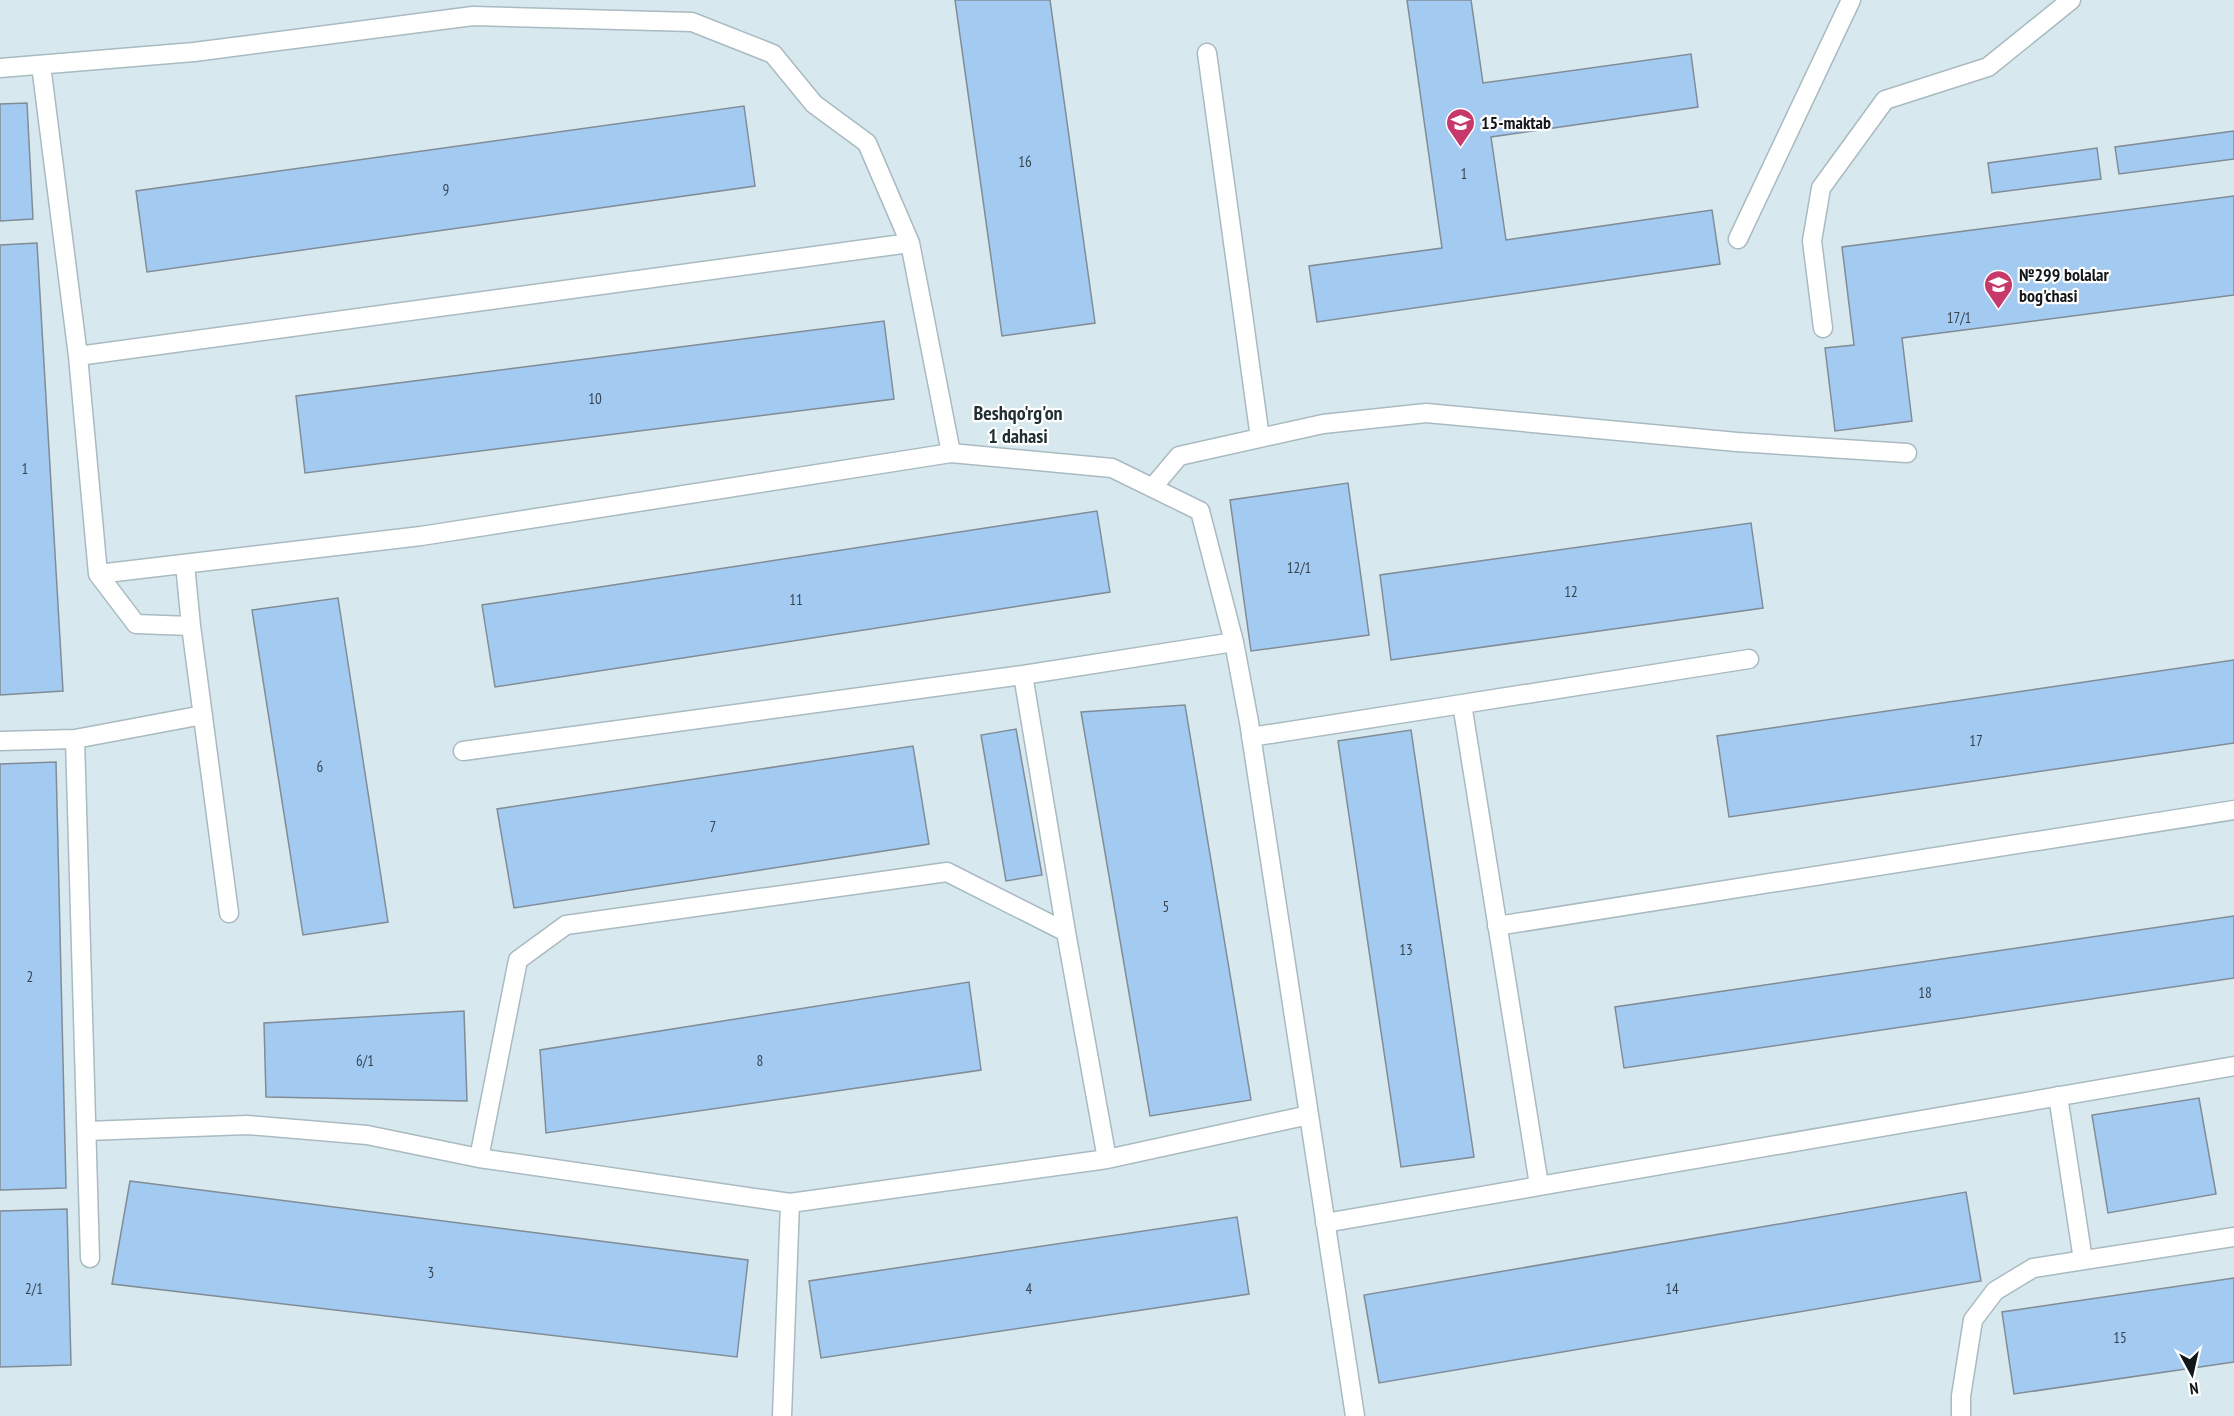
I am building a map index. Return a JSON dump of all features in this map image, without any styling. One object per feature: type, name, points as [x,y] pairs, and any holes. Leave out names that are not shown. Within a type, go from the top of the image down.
[{"type":"lane","points":[[1738,239],[1851,0]]},
{"type":"lane","points":[[1823,328],[1812,241],[1821,188],[1885,100],[1988,68],[2071,0]]},
{"type":"lane","points":[[0,68],[194,52],[472,8],[692,22],[773,54],[814,104],[867,143],[910,243],[951,453]]},
{"type":"lane","points":[[1207,53],[1260,438]]},
{"type":"lane","points":[[41,64],[78,356],[98,574],[136,624],[191,626]]},
{"type":"lane","points":[[78,356],[910,243]]},
{"type":"lane","points":[[1153,487],[1179,456],[1323,423],[1426,413],[1737,442],[1907,453]]},
{"type":"lane","points":[[98,574],[421,536],[951,453],[1112,468],[1200,510],[1234,642],[1251,737],[1355,1416]]},
{"type":"lane","points":[[185,564],[191,626],[229,913]]},
{"type":"lane","points":[[464,751],[1023,675],[1234,642]]},
{"type":"lane","points":[[1251,737],[1749,659]]},
{"type":"lane","points":[[1023,675],[1107,1159]]},
{"type":"lane","points":[[1462,705],[1539,1185]]},
{"type":"lane","points":[[0,741],[75,739],[203,715]]},
{"type":"lane","points":[[75,739],[90,1258]]},
{"type":"lane","points":[[1497,926],[2234,810]]},
{"type":"lane","points":[[479,1158],[518,960],[566,925],[947,872],[1066,932]]},
{"type":"lane","points":[[1325,1223],[2234,1066]]},
{"type":"lane","points":[[2058,1096],[2083,1260]]},
{"type":"lane","points":[[87,1131],[247,1125],[367,1135],[479,1158],[790,1203],[1107,1159],[1309,1115]]},
{"type":"lane","points":[[782,1416],[790,1203]]},
{"type":"lane","points":[[1961,1416],[1961,1396],[1973,1320],[1995,1291],[2033,1268],[2234,1237]]},
{"type":"building","points":[[955,0],[1050,0],[1095,323],[1002,336]]},
{"type":"building","points":[[1407,0],[1471,0],[1483,83],[1691,54],[1698,107],[1491,137],[1506,240],[1712,210],[1720,264],[1317,322],[1309,266],[1442,248]]},
{"type":"building","points":[[27,103],[33,219],[0,221],[0,104]]},
{"type":"building","points":[[744,106],[755,186],[147,272],[136,191]]},
{"type":"building","points":[[2234,131],[2234,159],[2119,174],[2115,147]]},
{"type":"building","points":[[2097,148],[2101,179],[1992,193],[1988,163]]},
{"type":"building","points":[[2234,196],[2234,295],[1902,338],[1912,421],[1835,431],[1825,348],[1854,345],[1842,247]]},
{"type":"building","points":[[37,243],[63,691],[0,695],[0,245]]},
{"type":"building","points":[[884,321],[894,399],[305,473],[296,396]]},
{"type":"building","points":[[1348,483],[1369,635],[1251,651],[1230,500]]},
{"type":"building","points":[[1097,511],[1110,592],[495,687],[482,605]]},
{"type":"building","points":[[1751,523],[1763,608],[1391,660],[1380,575]]},
{"type":"building","points":[[338,598],[388,922],[303,935],[252,610]]},
{"type":"building","points":[[2234,660],[2234,743],[1729,817],[1717,736]]},
{"type":"building","points":[[1185,705],[1251,1100],[1150,1116],[1081,712]]},
{"type":"building","points":[[1016,729],[1042,875],[1006,881],[981,735]]},
{"type":"building","points":[[1411,730],[1474,1157],[1401,1167],[1338,741]]},
{"type":"building","points":[[913,746],[929,844],[514,908],[497,809]]},
{"type":"building","points":[[56,762],[66,1188],[0,1190],[0,764]]},
{"type":"building","points":[[2234,916],[2234,978],[1624,1068],[1615,1007]]},
{"type":"building","points":[[969,982],[981,1070],[546,1133],[540,1050]]},
{"type":"building","points":[[464,1011],[467,1101],[266,1097],[264,1023]]},
{"type":"building","points":[[2199,1098],[2216,1194],[2108,1213],[2092,1115]]},
{"type":"building","points":[[130,1181],[748,1260],[737,1357],[112,1284]]},
{"type":"building","points":[[1966,1192],[1981,1281],[1379,1383],[1364,1295]]},
{"type":"building","points":[[67,1209],[71,1365],[0,1367],[0,1211]]},
{"type":"building","points":[[1237,1217],[1249,1294],[821,1358],[809,1281]]},
{"type":"building","points":[[2234,1278],[2234,1362],[2014,1394],[2002,1312]]},
{"type":"place","name":"15-maktab","points":[[1460,148]]},
{"type":"place","name":"№299 bolalar bog'chasi","points":[[1998,310]]},
{"type":"district","name":"Beshqo'rg'on 1 dahasi","points":[[1018,424]]}]
